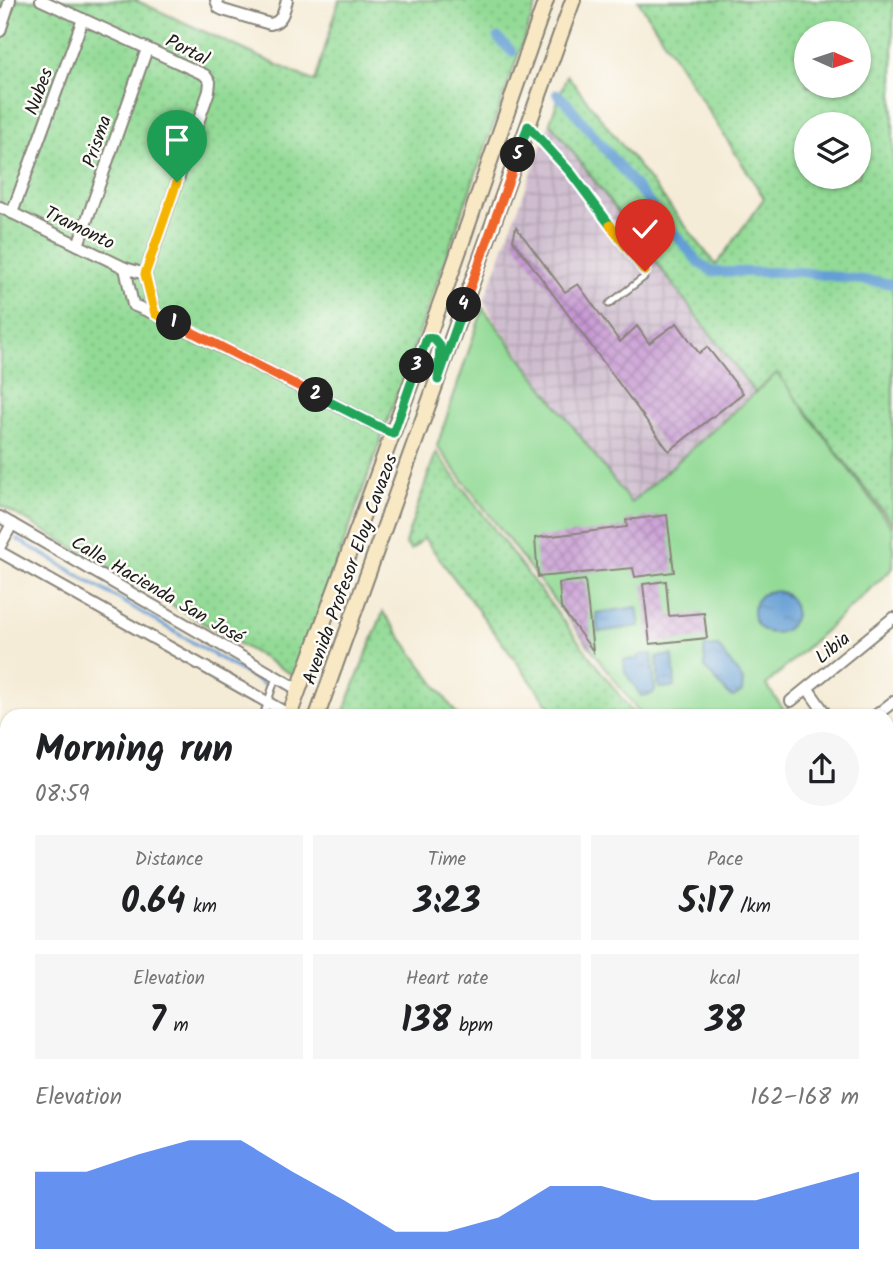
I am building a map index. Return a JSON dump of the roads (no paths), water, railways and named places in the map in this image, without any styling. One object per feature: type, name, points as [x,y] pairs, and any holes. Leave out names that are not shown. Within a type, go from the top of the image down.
[{"type":"main road","name":"Avenida Profesor Eloy Cavazos","points":[[292,709],[447,285],[546,0]]},
{"type":"main road","name":"Avenida Profesor Eloy Cavazos","points":[[320,709],[573,0]]},
{"type":"main road","points":[[447,285],[442,323],[447,328],[457,327]]},
{"type":"main road","points":[[427,338],[434,339],[440,346],[438,380]]},
{"type":"street","points":[[0,31],[10,0]]},
{"type":"street","name":"Portal","points":[[41,0],[205,75],[210,82],[145,274]]},
{"type":"street","points":[[216,0],[219,8],[223,10],[271,24],[282,18],[287,0]]},
{"type":"street","name":"Nubes","points":[[12,213],[83,19]]},
{"type":"street","name":"Prisma","points":[[78,245],[148,48]]},
{"type":"street","name":"Tramonto","points":[[0,207],[124,268],[145,274]]},
{"type":"street","points":[[124,268],[133,305],[393,434]]},
{"type":"street","points":[[145,274],[155,314]]},
{"type":"street","name":"Calle Hacienda San José","points":[[0,517],[299,690]]},
{"type":"street","points":[[0,546],[12,524]]},
{"type":"street","points":[[0,552],[279,709]]},
{"type":"street","name":"Libia","points":[[791,701],[893,618]]},
{"type":"street","points":[[808,689],[822,709]]},
{"type":"lane","points":[[528,126],[571,173],[645,271],[643,278],[609,304]]},
{"type":"lane","points":[[266,709],[276,677]]},
{"type":"water","points":[[774,591],[789,597],[795,612],[789,627],[774,633],[759,627],[753,612],[759,597]]},
{"type":"water","points":[[637,607],[640,626],[598,632],[596,613]]},
{"type":"water","points":[[718,646],[743,680],[742,692],[733,697],[705,668],[704,647]]},
{"type":"water","points":[[652,654],[655,690],[652,694],[641,696],[625,672],[624,660],[639,659],[639,655]]},
{"type":"water","points":[[673,655],[675,687],[659,688],[657,657]]},
{"type":"waterway","points":[[498,38],[512,52]]},
{"type":"waterway","points":[[557,94],[699,263],[713,272],[801,272],[893,284]]},
{"type":"waterway","points":[[17,539],[265,685]]}]
